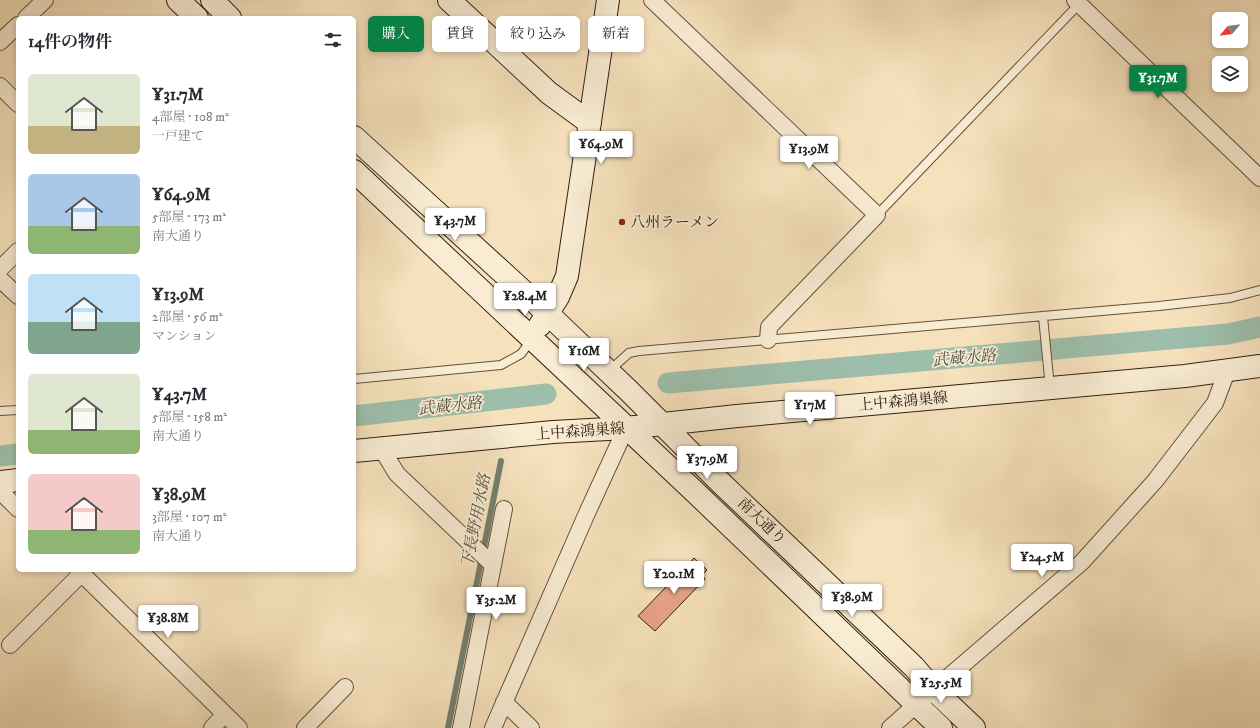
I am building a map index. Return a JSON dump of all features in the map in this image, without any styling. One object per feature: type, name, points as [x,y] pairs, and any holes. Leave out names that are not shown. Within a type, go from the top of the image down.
[{"type":"street","points":[[28,16],[45,0]]},
{"type":"street","points":[[178,0],[195,16]]},
{"type":"street","points":[[212,0],[228,16]]},
{"type":"street","points":[[449,0],[548,93],[590,124]]},
{"type":"street","points":[[532,338],[558,297],[567,276],[608,0]]},
{"type":"street","points":[[652,0],[877,216],[769,327],[768,340]]},
{"type":"street","points":[[1079,2],[1260,178]]},
{"type":"street","points":[[0,42],[16,27]]},
{"type":"street","points":[[0,86],[16,102]]},
{"type":"street","name":"南大通り","points":[[356,141],[547,314],[662,423],[720,482],[914,667],[934,690],[974,728]]},
{"type":"street","name":"南大通り","points":[[356,173],[532,338],[941,728]]},
{"type":"street","points":[[0,268],[16,253]]},
{"type":"street","points":[[0,279],[16,294]]},
{"type":"street","name":"上中森鴻巣線","points":[[356,450],[554,432],[626,428],[662,423],[1227,371],[1260,366]]},
{"type":"street","points":[[890,728],[1082,562],[1155,481],[1215,403],[1227,371]]},
{"type":"street","points":[[493,728],[586,513],[626,428]]},
{"type":"street","points":[[381,448],[397,474],[486,559]]},
{"type":"street","points":[[6,488],[16,506]]},
{"type":"street","points":[[461,728],[486,559],[504,509]]},
{"type":"street","points":[[10,645],[80,572],[239,728]]},
{"type":"street","points":[[306,728],[345,688]]},
{"type":"street","points":[[504,702],[531,728]]},
{"type":"street","points":[[212,728],[225,714]]},
{"type":"lane","points":[[877,216],[1079,2]]},
{"type":"lane","points":[[608,372],[629,353],[639,351],[1160,306],[1230,298],[1260,290]]},
{"type":"lane","points":[[1043,317],[1050,388]]},
{"type":"lane","points":[[356,379],[501,365],[521,354],[532,338]]},
{"type":"lane","points":[[0,411],[16,410]]},
{"type":"building","points":[[694,558],[707,570],[702,575],[705,579],[655,631],[638,616]]},
{"type":"waterway","name":"武蔵水路","points":[[668,383],[1228,334],[1260,327]]},
{"type":"waterway","name":"武蔵水路","points":[[356,416],[546,394]]},
{"type":"waterway","name":"武蔵水路","points":[[0,456],[16,454]]},
{"type":"waterway","name":"下長野用水路","points":[[448,728],[501,461]]},
{"type":"place","name":"八州ラーメン","points":[[622,222]]}]
